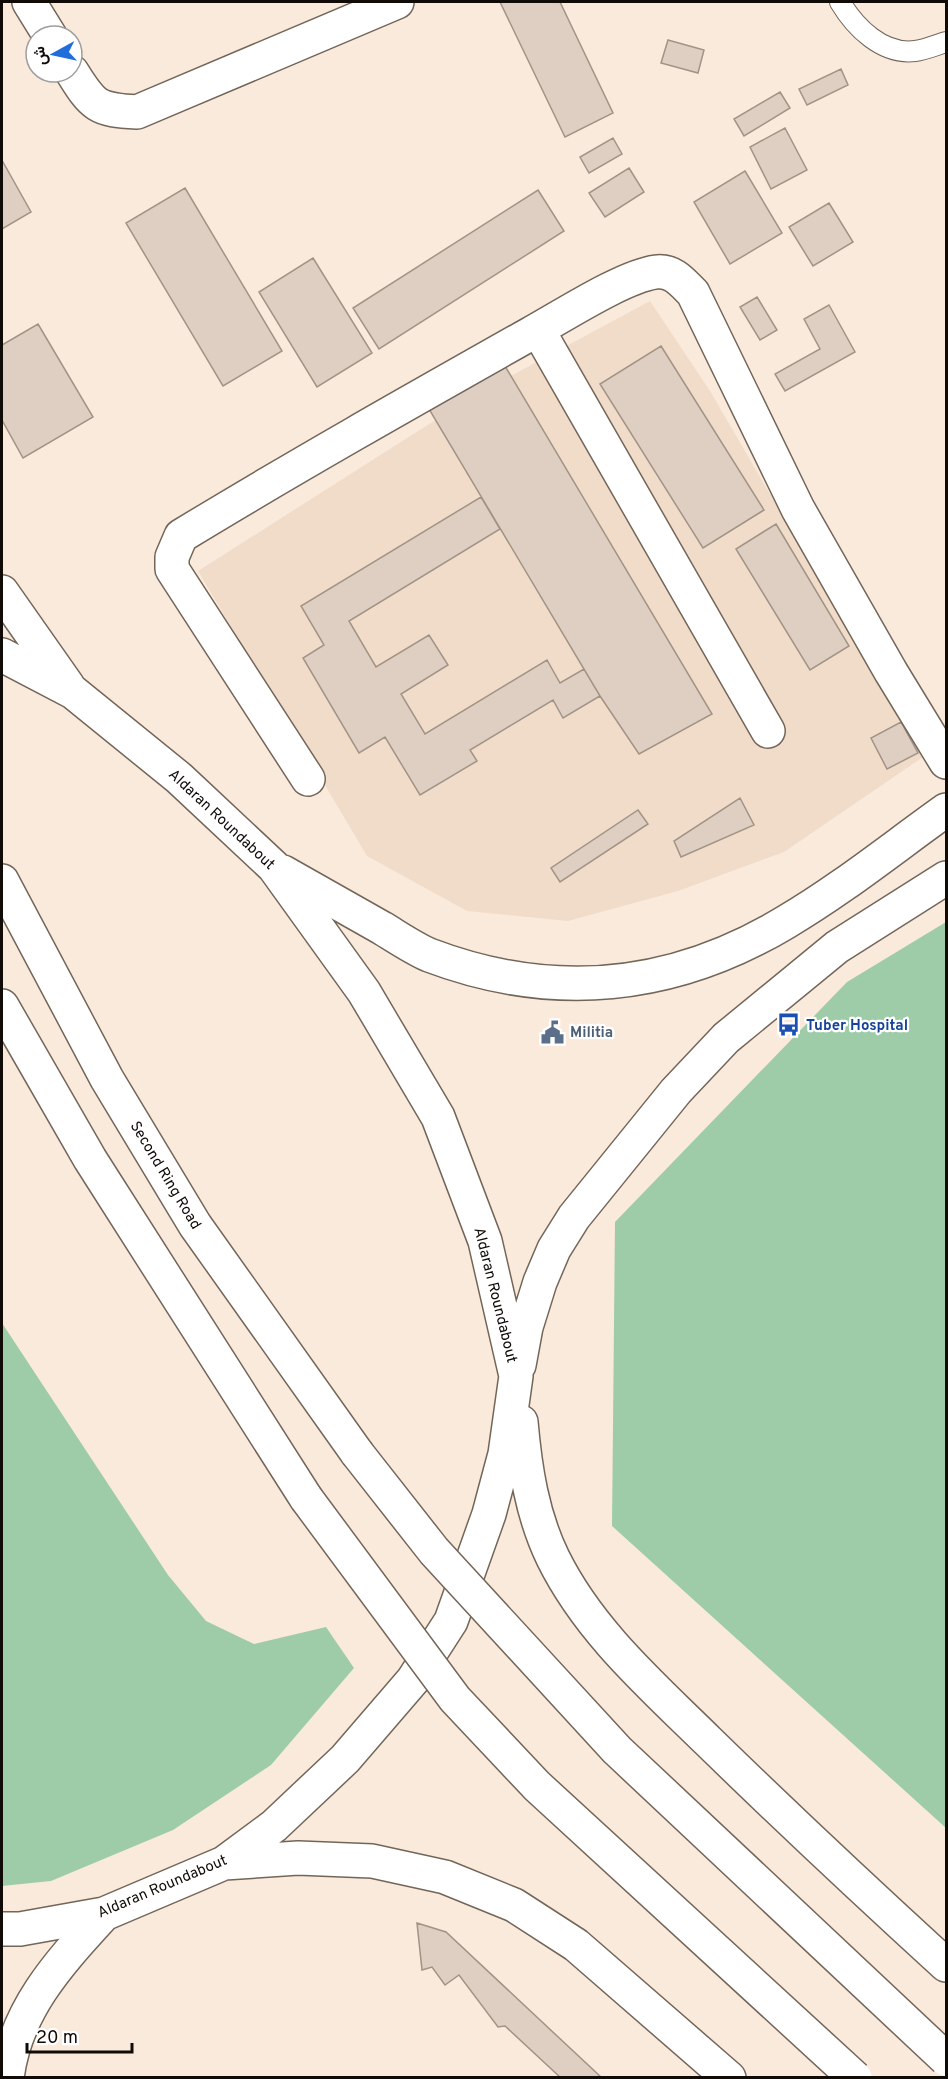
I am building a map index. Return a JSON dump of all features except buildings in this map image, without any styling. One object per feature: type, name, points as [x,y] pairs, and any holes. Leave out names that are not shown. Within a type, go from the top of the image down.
[{"type":"main road","points":[[29,2],[43,24]]},
{"type":"main road","points":[[79,84],[88,98],[108,110],[137,112],[397,2]]},
{"type":"main road","points":[[308,779],[172,569],[175,545],[181,536],[317,453],[538,330],[634,277],[658,271],[677,276],[693,293],[798,509],[891,672],[946,762]]},
{"type":"main road","points":[[538,330],[768,731]]},
{"type":"main road","points":[[2,592],[73,692]]},
{"type":"main road","name":"Aldaran Roundabout","points":[[2,655],[73,692],[179,778],[274,867],[364,992],[438,1117],[485,1241],[516,1376],[505,1454],[492,1504],[451,1621],[413,1680],[345,1759],[274,1826],[224,1863],[104,1914],[20,1929],[2,1929]]},
{"type":"main road","points":[[274,867],[427,954],[480,972],[526,982],[591,985],[654,977],[728,952],[786,922],[946,810]]},
{"type":"main road","points":[[946,878],[837,947],[726,1038],[676,1091],[573,1217],[554,1249],[529,1316],[516,1376],[525,1464],[538,1520],[553,1558],[616,1651],[750,1783],[946,1965]]},
{"type":"main road","name":"Second Ring Road","points":[[2,880],[107,1079],[195,1225],[357,1454],[434,1551],[617,1750],[946,2059]]},
{"type":"main road","points":[[2,1005],[90,1159],[306,1498],[455,1699],[537,1786],[855,2078]]},
{"type":"main road","points":[[224,1863],[298,1858],[372,1862],[445,1877],[514,1905],[576,1945],[729,2078]]},
{"type":"main road","points":[[7,2078],[9,2058],[27,2008],[58,1964],[104,1914]]},
{"type":"lane","points":[[840,2],[868,36],[890,49],[914,51],[946,42]]},
{"type":"shaded area","points":[[650,301],[710,391],[923,757],[784,852],[678,891],[568,921],[467,911],[367,856],[198,571],[470,398]]},
{"type":"green space","points":[[946,922],[946,1828],[612,1526],[615,1222],[847,982]]},
{"type":"green space","points":[[2,1323],[168,1575],[206,1621],[254,1644],[326,1627],[354,1668],[271,1765],[173,1830],[51,1881],[2,1886]]},
{"type":"place","name":"Tuber Hospital","points":[[788,1025]]},
{"type":"place","name":"Militia","points":[[552,1032]]}]
